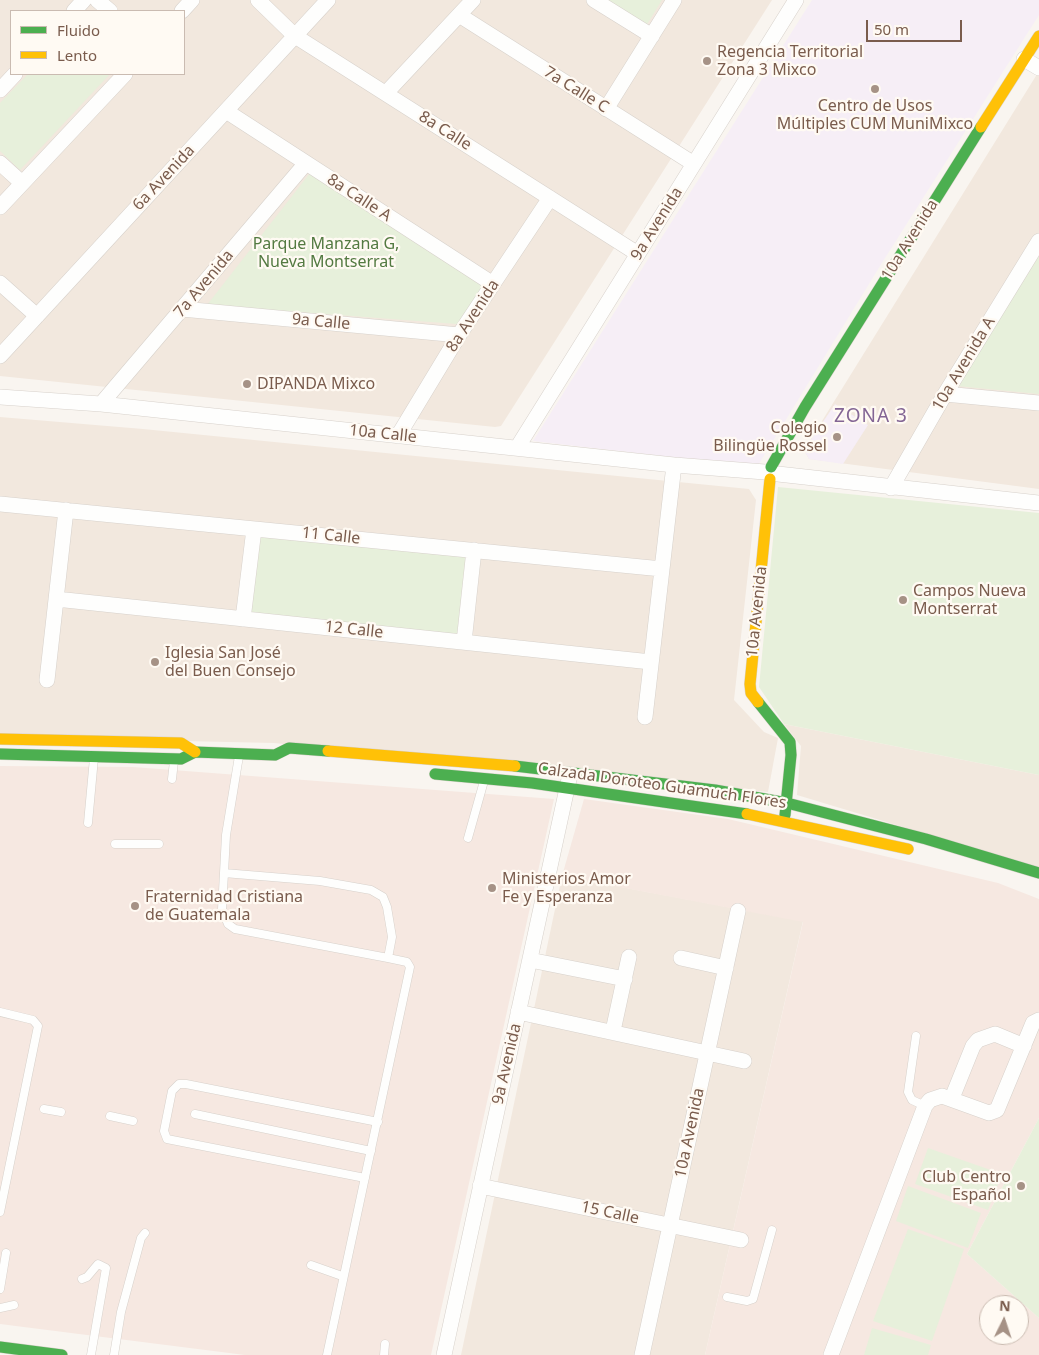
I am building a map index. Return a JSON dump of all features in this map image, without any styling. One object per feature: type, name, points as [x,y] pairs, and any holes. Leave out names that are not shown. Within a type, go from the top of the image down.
[{"type":"main road","name":"10a Avenida","points":[[784,820],[791,755],[790,742],[756,700],[750,684],[772,472],[783,446],[1039,36]]},
{"type":"main road","points":[[779,761],[783,733]]},
{"type":"main road","name":"Calzada Doroteo Guamuch Flores","points":[[0,739],[181,743],[195,752]]},
{"type":"main road","name":"Calzada Doroteo Guamuch Flores","points":[[275,755],[289,748],[497,764],[715,790],[787,803],[926,839],[1039,873]]},
{"type":"main road","name":"Calzada Doroteo Guamuch Flores","points":[[0,754],[181,759],[195,752],[239,753],[275,755],[288,763]]},
{"type":"main road","name":"Calzada Doroteo Guamuch Flores","points":[[424,773],[484,778],[766,817],[922,852]]},
{"type":"main road","points":[[766,817],[773,784]]},
{"type":"main road","points":[[0,1347],[62,1355]]},
{"type":"street","points":[[75,10],[84,0]]},
{"type":"street","points":[[97,0],[109,10]]},
{"type":"street","points":[[183,10],[192,0]]},
{"type":"street","name":"8a Calle","points":[[258,0],[295,36],[638,254]]},
{"type":"street","name":"6a Avenida","points":[[0,356],[328,0]]},
{"type":"street","points":[[386,94],[473,0]]},
{"type":"street","points":[[594,0],[652,36]]},
{"type":"street","points":[[606,109],[674,0]]},
{"type":"street","name":"9a Avenida","points":[[517,448],[796,0]]},
{"type":"street","name":"7a Calle C","points":[[459,15],[694,164]]},
{"type":"street","points":[[1024,59],[1039,68]]},
{"type":"street","points":[[0,90],[14,75]]},
{"type":"street","points":[[0,207],[124,75]]},
{"type":"street","name":"8a Calle A","points":[[226,111],[493,284]]},
{"type":"street","name":"7a Avenida","points":[[101,404],[306,163]]},
{"type":"street","points":[[0,164],[22,183]]},
{"type":"street","name":"8a Avenida","points":[[398,436],[459,335],[550,198]]},
{"type":"street","name":"10a Avenida A","points":[[891,488],[945,394],[1039,241]]},
{"type":"street","points":[[0,283],[37,316]]},
{"type":"street","name":"9a Calle","points":[[182,309],[459,335]]},
{"type":"street","points":[[945,394],[1039,403]]},
{"type":"street","name":"10a Calle","points":[[0,396],[101,404],[674,465],[772,472],[891,488],[1039,503]]},
{"type":"street","points":[[644,717],[674,465]]},
{"type":"street","name":"11 Calle","points":[[0,504],[662,569]]},
{"type":"street","points":[[47,680],[66,510]]},
{"type":"street","points":[[244,619],[254,529]]},
{"type":"street","points":[[464,642],[474,550]]},
{"type":"street","name":"12 Calle","points":[[56,599],[651,662]]},
{"type":"street","name":"9a Avenida","points":[[444,1355],[568,789],[570,772]]},
{"type":"street","name":"10a Avenida","points":[[642,1355],[738,911]]},
{"type":"street","points":[[613,1032],[629,957]]},
{"type":"street","points":[[681,958],[726,968]]},
{"type":"street","points":[[530,960],[625,979]]},
{"type":"street","points":[[518,1012],[744,1061]]},
{"type":"street","points":[[831,1355],[925,1106],[930,1100],[942,1096],[952,1098],[989,1113],[997,1110],[1033,1023],[1039,1020]]},
{"type":"street","points":[[952,1098],[973,1046],[978,1040],[995,1034],[1024,1046]]},
{"type":"street","name":"15 Calle","points":[[480,1186],[741,1240]]},
{"type":"lane","points":[[239,753],[226,836],[222,909],[228,924],[235,929],[407,962],[410,974],[342,1276],[327,1355]]},
{"type":"lane","points":[[88,823],[94,756]]},
{"type":"lane","points":[[172,779],[174,759]]},
{"type":"lane","points":[[468,838],[484,778]]},
{"type":"lane","points":[[114,844],[159,844]]},
{"type":"lane","points":[[224,873],[320,882],[370,890],[383,897],[387,907],[392,936],[388,958]]},
{"type":"lane","points":[[0,1012],[33,1020],[38,1026],[0,1212]]},
{"type":"lane","points":[[916,1036],[908,1092],[912,1100],[925,1106]]},
{"type":"lane","points":[[365,1178],[167,1139],[164,1131],[172,1091],[180,1084],[186,1084],[378,1122]]},
{"type":"lane","points":[[44,1109],[61,1112]]},
{"type":"lane","points":[[195,1114],[371,1152]]},
{"type":"lane","points":[[110,1116],[133,1121]]},
{"type":"lane","points":[[727,1297],[747,1301],[752,1299],[772,1230]]},
{"type":"lane","points":[[114,1355],[121,1312],[141,1238],[145,1233]]},
{"type":"lane","points":[[0,1290],[6,1253]]},
{"type":"lane","points":[[82,1279],[87,1277],[98,1264],[106,1268],[90,1355]]},
{"type":"lane","points":[[311,1266],[342,1276]]},
{"type":"lane","points":[[0,1308],[14,1305]]},
{"type":"lane","points":[[384,1355],[385,1344]]},
{"type":"shaded area","points":[[0,0],[772,0],[501,426],[495,427],[0,376]]},
{"type":"shaded area","points":[[812,0],[1039,0],[1039,15],[880,266],[757,467],[533,441]]},
{"type":"shaded area","points":[[1039,71],[1039,489],[809,459],[804,450]]},
{"type":"shaded area","name":"Colegio Bilingüe Rossel","points":[[835,404],[868,425],[843,464],[809,459],[804,450]]},
{"type":"shaded area","points":[[0,417],[143,429],[749,489],[756,500],[734,700],[764,732],[778,738],[768,792],[274,743],[0,737]]},
{"type":"shaded area","points":[[784,724],[1039,775],[1039,868],[797,795],[801,746]]},
{"type":"shaded area","points":[[0,766],[133,767],[554,799],[431,1355],[245,1355],[0,1324]]},
{"type":"shaded area","points":[[584,799],[728,819],[998,883],[1039,899],[1039,1118],[967,1254],[1013,1295],[979,1295],[979,1345],[1029,1345],[1029,1309],[1039,1318],[1039,1355],[705,1355],[803,922],[562,876]]},
{"type":"shaded area","points":[[562,876],[803,921],[705,1355],[461,1355]]},
{"type":"green space","points":[[604,0],[662,0],[646,26]]},
{"type":"green space","points":[[27,75],[109,75],[20,170],[0,151],[0,103]]},
{"type":"green space","name":"Parque Manzana G, Nueva Montserrat","points":[[310,173],[488,282],[457,324],[207,305]]},
{"type":"green space","points":[[1039,256],[1039,394],[957,386]]},
{"type":"green space","name":"Campos Nueva Montserrat","points":[[778,487],[1039,513],[1039,775],[784,724],[759,687]]},
{"type":"green space","points":[[257,533],[471,554],[461,638],[249,615]]},
{"type":"green space","name":"Club Centro Español","points":[[1039,1118],[1039,1318],[1029,1309],[1029,1295],[1013,1295],[967,1254]]},
{"type":"green space","points":[[928,1148],[1002,1174],[988,1210],[915,1184]]},
{"type":"green space","points":[[908,1186],[981,1213],[968,1248],[896,1221]]},
{"type":"green space","points":[[908,1229],[964,1249],[932,1341],[873,1321]]},
{"type":"green space","points":[[872,1328],[931,1345],[928,1355],[864,1355]]},
{"type":"traffic: fast","points":[[771,467],[805,407],[981,127]]},
{"type":"traffic: fast","points":[[758,702],[790,742],[791,755],[785,815]]},
{"type":"traffic: fast","points":[[0,754],[181,759],[195,752],[275,755],[289,748],[328,751]]},
{"type":"traffic: fast","points":[[515,766],[715,790],[787,803],[926,839],[1039,873]]},
{"type":"traffic: fast","points":[[435,774],[532,783],[747,814]]},
{"type":"traffic: fast","points":[[0,1347],[62,1355]]},
{"type":"traffic: slow","points":[[981,127],[1039,36]]},
{"type":"traffic: slow","points":[[758,702],[751,693],[750,684],[770,479]]},
{"type":"traffic: slow","points":[[0,739],[181,743],[195,752]]},
{"type":"traffic: slow","points":[[328,751],[515,766]]},
{"type":"traffic: slow","points":[[747,814],[908,849]]},
{"type":"place","name":"Regencia Territorial Zona 3 Mixco","points":[[707,61]]},
{"type":"place","name":"Centro de Usos Múltiples CUM MuniMixco","points":[[875,89]]},
{"type":"place","name":"DIPANDA Mixco","points":[[247,384]]},
{"type":"place","name":"Colegio Bilingüe Rossel","points":[[837,437]]},
{"type":"place","name":"Campos Nueva Montserrat","points":[[903,600]]},
{"type":"place","name":"Iglesia San José del Buen Consejo","points":[[155,662]]},
{"type":"place","name":"Ministerios Amor Fe y Esperanza","points":[[492,888]]},
{"type":"place","name":"Fraternidad Cristiana de Guatemala","points":[[135,906]]},
{"type":"place","name":"Club Centro Español","points":[[1021,1186]]},
{"type":"district","name":"ZONA 3","points":[[871,417]]}]
